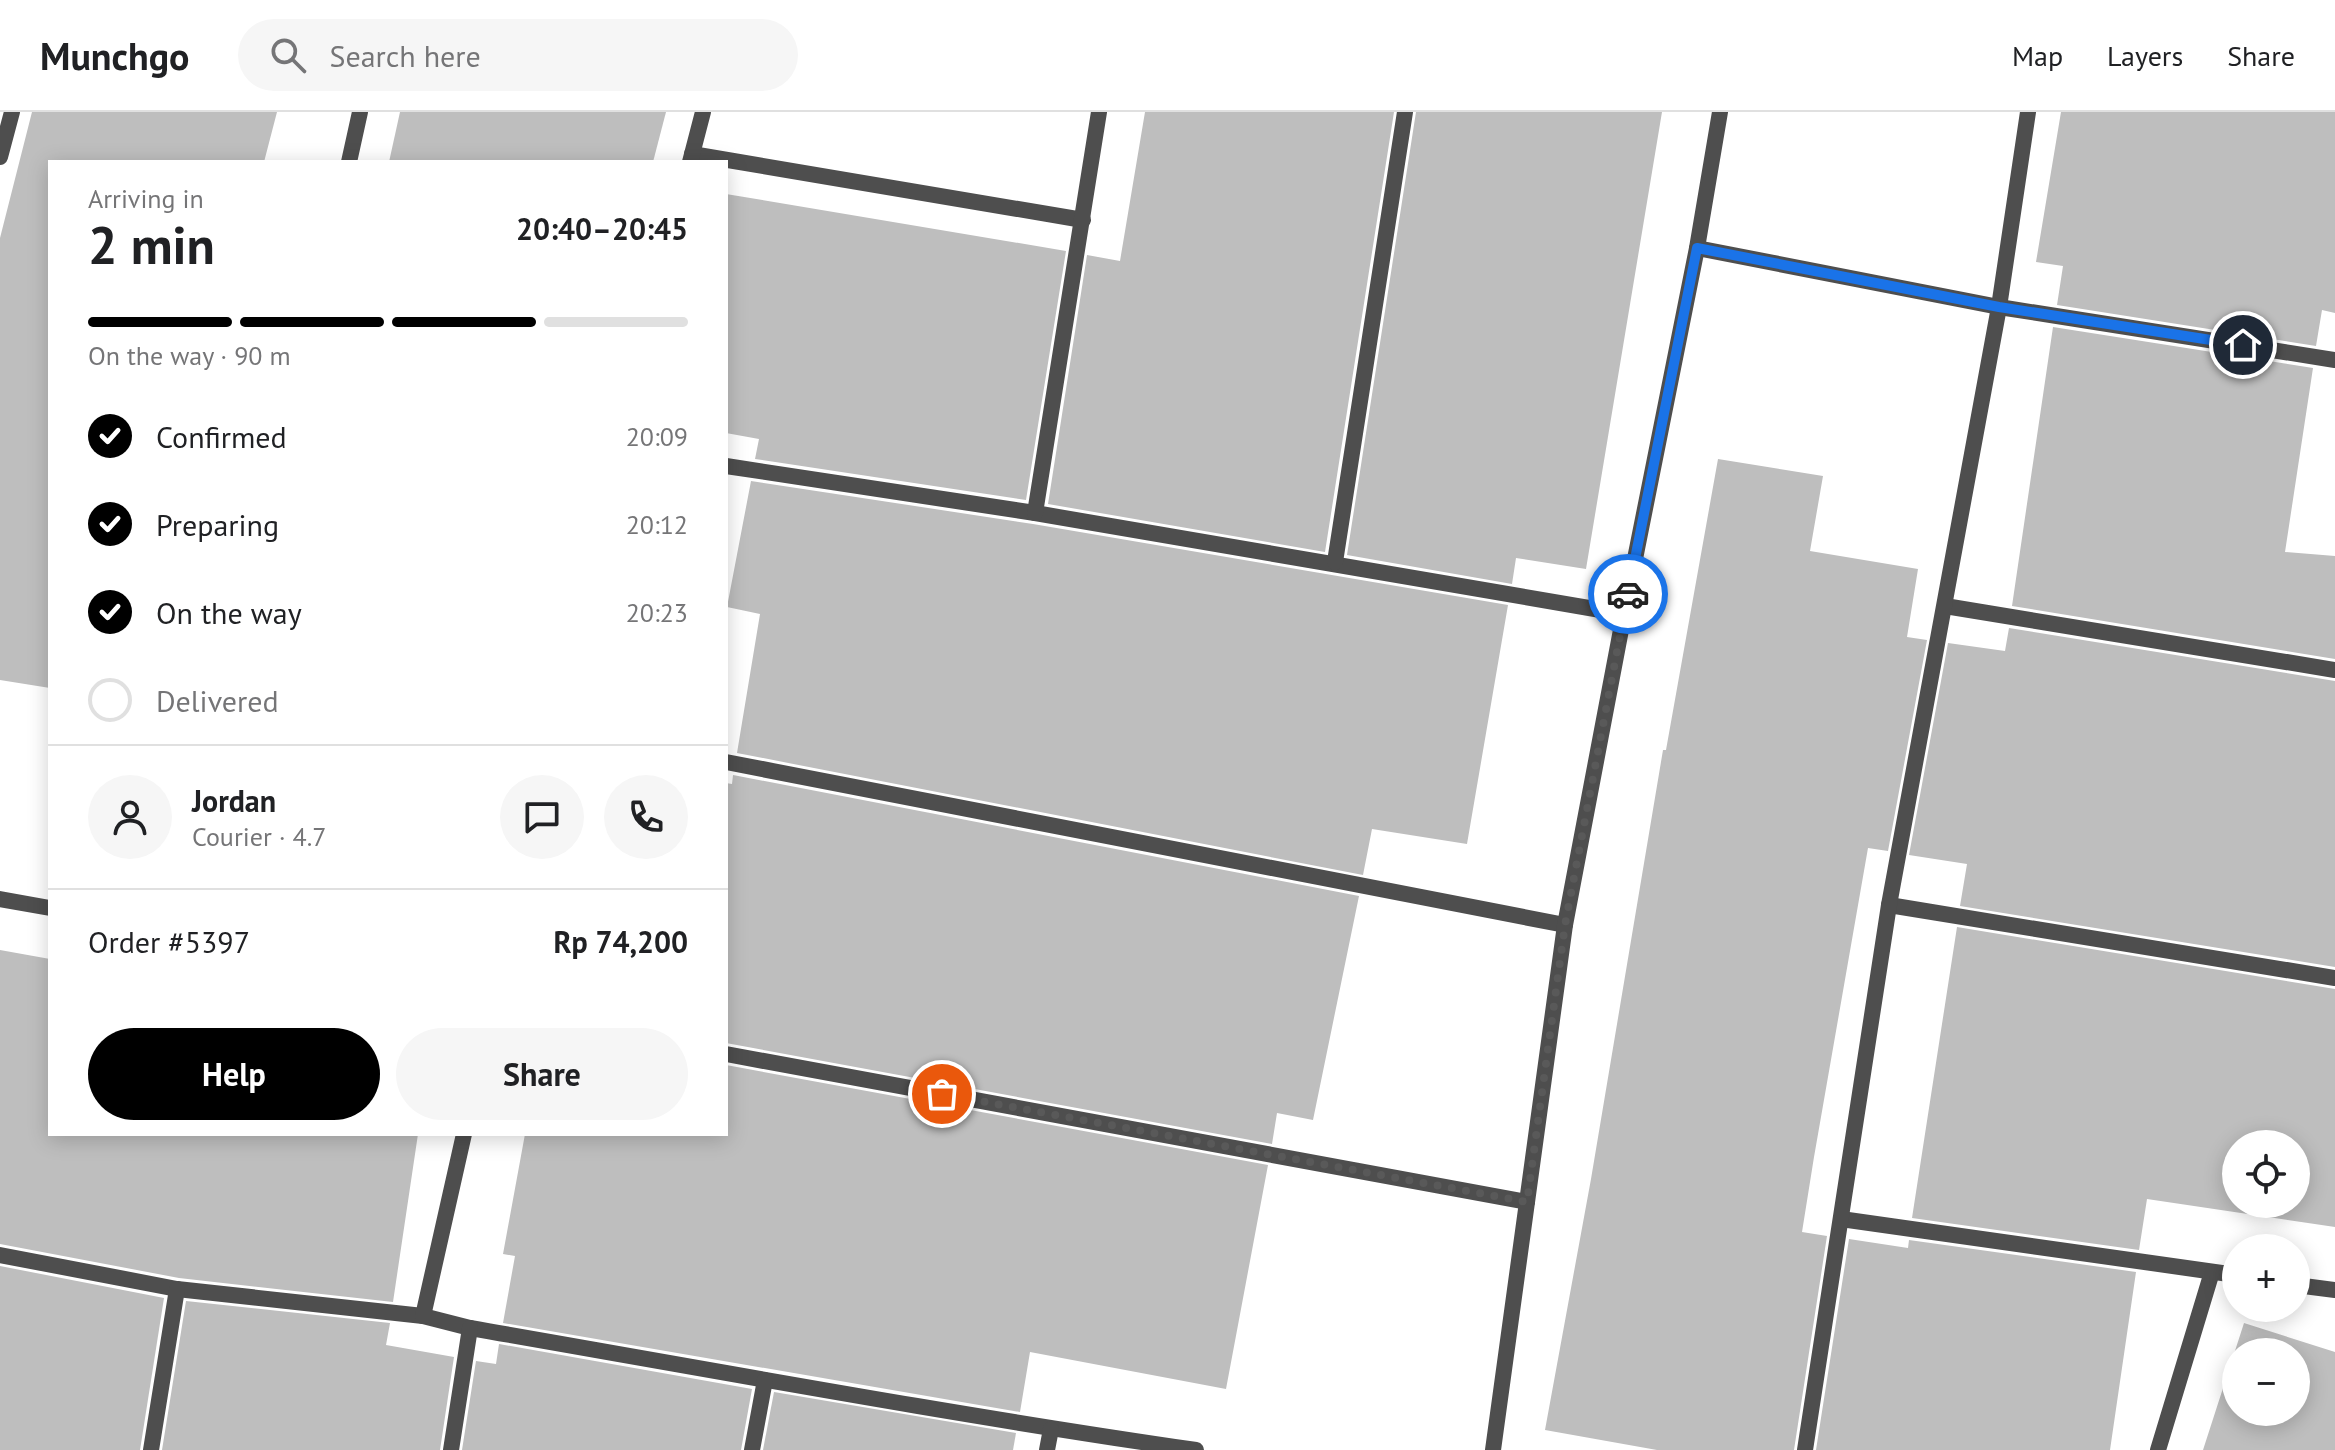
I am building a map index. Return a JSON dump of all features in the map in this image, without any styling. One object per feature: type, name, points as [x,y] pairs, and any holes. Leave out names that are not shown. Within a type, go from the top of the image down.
[{"type":"street","points":[[0,157],[12,112]]},
{"type":"street","points":[[349,160],[360,112]]},
{"type":"street","points":[[691,158],[703,112]]},
{"type":"street","points":[[1035,513],[1099,112]]},
{"type":"street","points":[[1335,562],[1405,112]]},
{"type":"street","points":[[1493,1450],[1565,925],[1697,248],[1720,112]]},
{"type":"street","points":[[1805,1450],[1889,905],[1999,307],[2028,112]]},
{"type":"street","points":[[728,164],[1083,220]]},
{"type":"street","points":[[1697,248],[1999,307],[2335,360]]},
{"type":"street","points":[[728,466],[1335,562],[1624,614]]},
{"type":"street","points":[[1945,606],[2335,670]]},
{"type":"street","points":[[728,762],[1565,925]]},
{"type":"street","points":[[0,899],[48,908]]},
{"type":"street","points":[[1889,905],[2335,978]]},
{"type":"street","points":[[728,1054],[1527,1202]]},
{"type":"street","points":[[423,1316],[464,1136]]},
{"type":"street","points":[[1841,1219],[2222,1273]]},
{"type":"street","points":[[0,1255],[177,1289],[423,1316],[470,1328],[765,1380],[1051,1429],[1196,1450]]},
{"type":"street","points":[[2158,1450],[2212,1272]]},
{"type":"street","points":[[2310,1287],[2335,1290]]},
{"type":"street","points":[[151,1450],[177,1289]]},
{"type":"street","points":[[451,1450],[470,1328]]},
{"type":"street","points":[[752,1450],[765,1380]]},
{"type":"street","points":[[1047,1450],[1051,1429]]},
{"type":"building","points":[[32,112],[277,112],[265,160],[48,160],[48,688],[0,680],[0,238]]},
{"type":"building","points":[[400,112],[666,112],[654,160],[389,160]]},
{"type":"building","points":[[1145,112],[1394,112],[1325,552],[1048,504],[1087,255],[1120,261]]},
{"type":"building","points":[[1416,112],[1662,112],[1586,569],[1516,558],[1512,584],[1347,555]]},
{"type":"building","points":[[2061,112],[2335,112],[2335,313],[2322,310],[2316,346],[2057,305],[2063,266],[2036,262]]},
{"type":"building","points":[[728,194],[1066,251],[1026,500],[755,459],[759,439],[728,433]]},
{"type":"building","points":[[2053,327],[2313,368],[2285,552],[2335,556],[2335,659],[2012,606]]},
{"type":"building","points":[[1718,459],[1823,476],[1810,551],[1918,569],[1907,637],[1927,640],[1888,851],[1868,848],[1814,1157],[1802,1232],[1827,1236],[1794,1450],[1657,1450],[1545,1430],[1591,1179],[1663,750],[1666,750]]},
{"type":"building","points":[[751,481],[1033,524],[1508,605],[1467,844],[1372,829],[1363,875],[737,753],[760,614],[728,607]]},
{"type":"building","points":[[2009,628],[2335,681],[2335,967],[1960,906],[1967,864],[1909,855],[1948,643],[2005,651]]},
{"type":"building","points":[[733,775],[1359,896],[1313,1120],[1277,1113],[1272,1144],[728,1043],[728,783],[732,784]]},
{"type":"building","points":[[1957,927],[2335,989],[2335,1227],[2275,1218],[2310,1218],[2310,1130],[2222,1130],[2222,1210],[2147,1199],[2139,1250],[1912,1218]]},
{"type":"building","points":[[0,950],[48,959],[48,1136],[418,1136],[393,1302],[179,1278],[0,1244]]},
{"type":"building","points":[[728,1065],[1268,1165],[1226,1389],[1030,1352],[1020,1412],[503,1323],[515,1256],[503,1254],[525,1136],[728,1136]]},
{"type":"building","points":[[1849,1239],[1908,1248],[1909,1240],[2136,1272],[2110,1450],[1816,1450]]},
{"type":"building","points":[[0,1266],[164,1298],[140,1450],[0,1450]]},
{"type":"building","points":[[186,1301],[390,1323],[386,1345],[454,1357],[440,1450],[162,1450]]},
{"type":"building","points":[[2244,1323],[2291,1338],[2239,1338]]},
{"type":"building","points":[[499,1344],[752,1389],[741,1450],[462,1450],[476,1361],[496,1364]]},
{"type":"building","points":[[2310,1344],[2335,1352],[2335,1450],[2203,1450],[2222,1391],[2222,1426],[2310,1426]]},
{"type":"building","points":[[774,1392],[1016,1433],[1013,1450],[763,1450]]},
{"type":"way so far","points":[[942,1094],[1527,1202],[1565,925],[1628,594]]},
{"type":"route","points":[[1628,594],[1697,248],[1999,307],[2243,345]]}]
